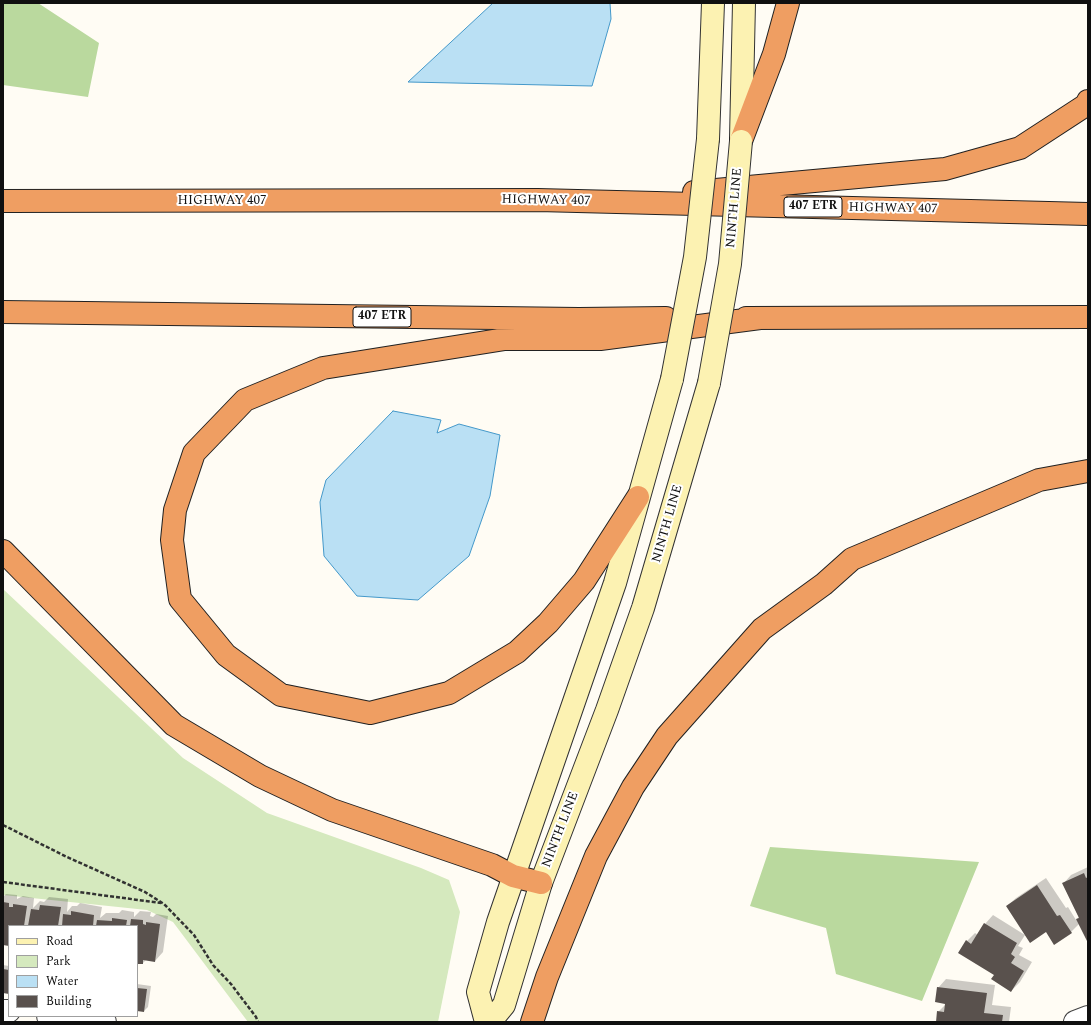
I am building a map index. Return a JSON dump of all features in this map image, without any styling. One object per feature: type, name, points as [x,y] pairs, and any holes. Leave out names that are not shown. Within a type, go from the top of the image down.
[{"type":"highway","points":[[741,141],[774,54],[788,3]]},
{"type":"highway","points":[[538,200],[634,198],[946,169],[1020,148],[1086,105],[1088,101]]},
{"type":"highway","name":"HIGHWAY 407","points":[[3,201],[538,200],[1088,214]]},
{"type":"highway","name":"407 ETR","points":[[3,312],[578,319],[1088,317]]},
{"type":"highway","points":[[638,497],[584,581],[548,623],[517,652],[449,693],[370,713],[281,695],[226,655],[180,599],[172,540],[175,510],[194,453],[245,400],[323,368],[498,340],[600,339],[760,318]]},
{"type":"highway","points":[[532,1022],[547,977],[596,856],[633,787],[667,736],[762,629],[824,584],[852,559],[1039,480],[1088,471]]},
{"type":"highway","points":[[3,551],[174,725],[260,776],[332,810],[492,865],[513,876],[541,883]]},
{"type":"main road","points":[[486,1022],[478,992],[498,922],[615,583],[672,379],[695,258],[708,139],[713,3]]},
{"type":"main road","name":"NINTH LINE","points":[[490,1022],[504,1005],[541,883],[607,710],[643,608],[709,383],[730,264],[741,141],[744,3]]},
{"type":"street","points":[[58,1017],[105,1022]]},
{"type":"street","points":[[1075,1022],[1088,1017]]},
{"type":"path","points":[[3,825],[67,858],[145,892],[164,904],[194,935],[213,965],[231,984],[256,1017],[258,1022]]},
{"type":"path","points":[[3,882],[164,904]]},
{"type":"green space","points":[[3,3],[38,3],[99,43],[88,97],[3,85]]},
{"type":"green space","points":[[3,589],[183,758],[267,813],[421,868],[449,880],[460,912],[438,1022],[248,1022],[173,922],[147,910],[3,895]]},
{"type":"green space","points":[[770,847],[979,862],[922,1001],[836,974],[826,928],[750,906]]},
{"type":"water","points":[[493,3],[610,3],[611,19],[592,86],[408,82]]},
{"type":"water","points":[[393,411],[441,420],[437,433],[459,424],[500,435],[490,496],[469,556],[418,600],[357,596],[324,556],[320,502],[326,480]]},
{"type":"building","points":[[1084,873],[1086,878],[1088,877],[1087,941],[1076,919],[1079,918],[1062,883]]},
{"type":"building","points":[[1037,885],[1057,916],[1060,915],[1072,933],[1054,945],[1046,932],[1030,943],[1006,906]]},
{"type":"building","points":[[3,902],[9,903],[9,907],[13,907],[13,904],[27,906],[24,925],[8,925],[8,946],[3,945]]},
{"type":"building","points":[[40,905],[61,907],[58,925],[28,925],[31,909],[39,910]]},
{"type":"building","points":[[71,911],[94,915],[93,925],[62,925],[63,914],[71,915]]},
{"type":"building","points":[[112,918],[127,920],[126,925],[96,925],[97,920],[112,921]]},
{"type":"building","points":[[131,919],[143,920],[143,924],[146,925],[146,922],[160,924],[155,962],[143,960],[143,964],[138,964],[138,925],[130,925]]},
{"type":"building","points":[[984,923],[1017,943],[1011,954],[1015,957],[1011,963],[1024,971],[1011,992],[991,979],[994,975],[958,953],[966,940],[971,944]]},
{"type":"building","points":[[3,969],[8,970],[8,994],[3,993]]},
{"type":"building","points":[[937,987],[987,993],[984,1013],[1003,1015],[1002,1022],[936,1022],[937,1011],[944,1012],[945,1004],[935,1002]]},
{"type":"building","points":[[138,988],[147,989],[144,1012],[138,1011]]}]
